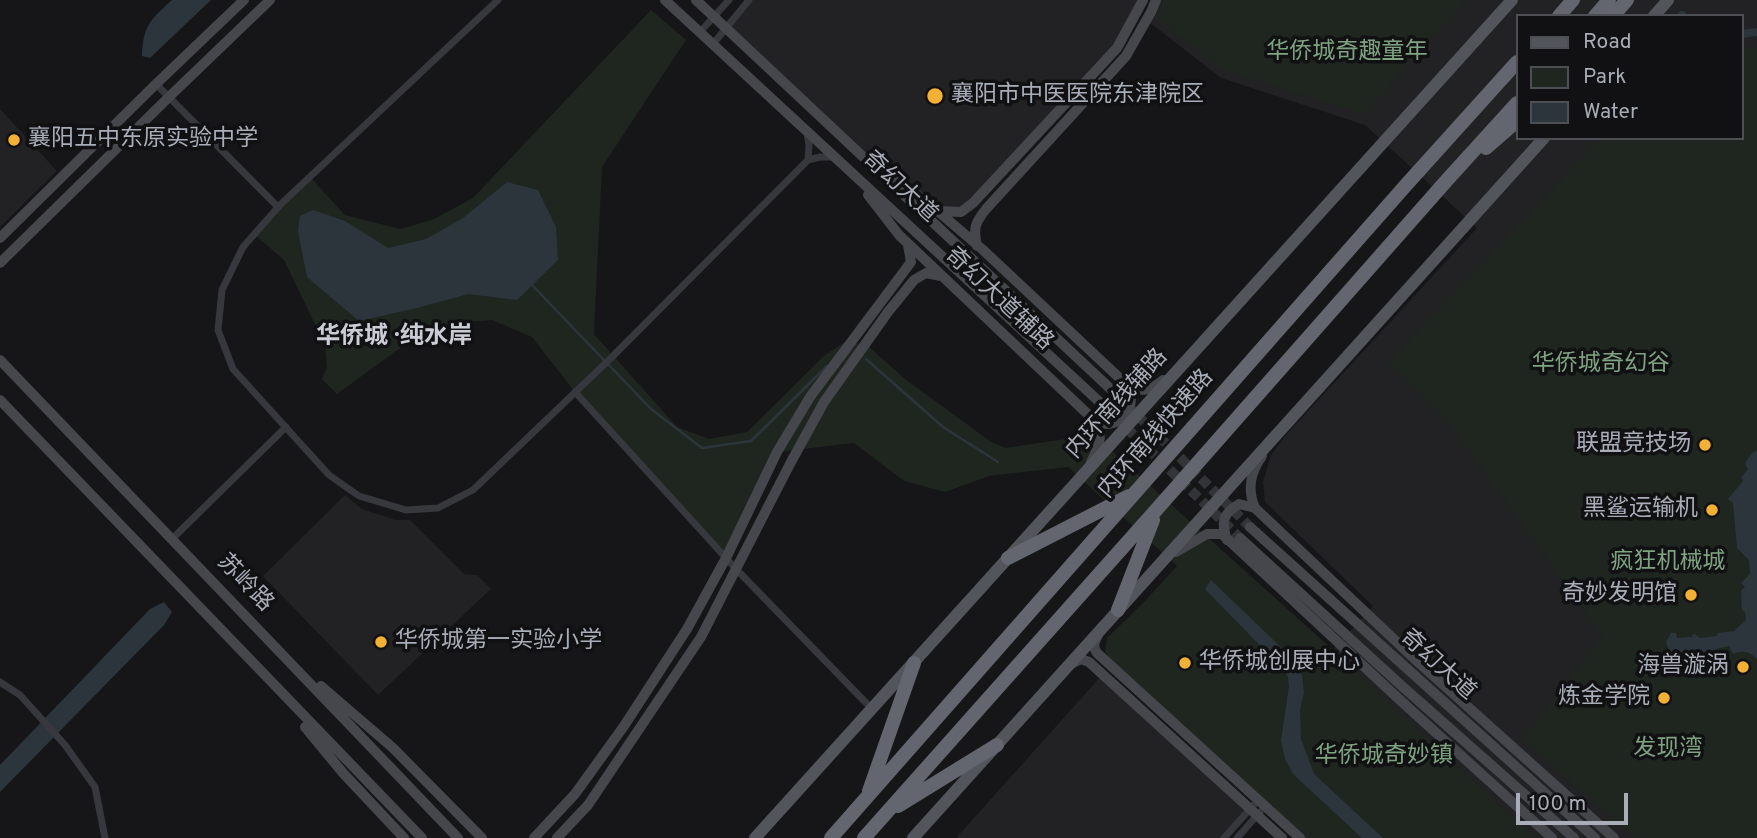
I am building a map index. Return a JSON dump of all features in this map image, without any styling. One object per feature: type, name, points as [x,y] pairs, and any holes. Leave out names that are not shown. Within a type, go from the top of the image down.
[{"type":"highway","points":[[1561,14],[1573,0]]},
{"type":"highway","points":[[1597,14],[1609,0]]},
{"type":"highway","points":[[1615,14],[1627,0]]},
{"type":"highway","name":"内环南线快速路","points":[[831,838],[1406,185],[1516,64]]},
{"type":"highway","points":[[864,838],[1516,104]]},
{"type":"highway","points":[[1447,180],[1516,122]]},
{"type":"highway","points":[[1008,558],[1137,493]]},
{"type":"highway","points":[[1118,610],[1157,509]]},
{"type":"highway","points":[[866,799],[914,663]]},
{"type":"highway","points":[[885,815],[997,745]]},
{"type":"main road","name":"内环南线辅路","points":[[755,838],[1512,0]]},
{"type":"main road","points":[[1656,14],[1668,0]]},
{"type":"main road","points":[[913,838],[1542,140]]},
{"type":"street","points":[[0,238],[244,0]]},
{"type":"street","points":[[0,263],[270,0]]},
{"type":"street","points":[[498,0],[278,207],[243,247],[222,290],[218,330],[233,369],[329,475],[359,496],[406,510],[438,508],[474,490],[611,358],[808,160],[835,157]]},
{"type":"street","name":"奇幻大道","points":[[665,0],[1105,407]]},
{"type":"street","name":"奇幻大道","points":[[696,0],[1116,394]]},
{"type":"street","points":[[700,32],[729,0]]},
{"type":"street","points":[[713,44],[749,0]]},
{"type":"street","points":[[937,211],[961,212],[973,203],[1117,48],[1143,0]]},
{"type":"street","points":[[977,246],[974,232],[976,222],[1125,56],[1152,12],[1156,0]]},
{"type":"street","points":[[156,84],[278,207]]},
{"type":"street","points":[[807,132],[808,160]]},
{"type":"street","name":"奇幻大道辅路","points":[[867,161],[927,202],[1128,386]]},
{"type":"street","name":"奇幻大道辅路","points":[[852,173],[899,236],[1095,421]]},
{"type":"street","points":[[534,838],[575,794],[624,726],[687,629],[726,558],[777,452],[810,397],[911,262],[908,245]]},
{"type":"street","points":[[557,838],[588,805],[701,637],[791,462],[832,391],[914,280],[926,273],[941,276]]},
{"type":"street","name":"苏岭路","points":[[0,360],[458,838]]},
{"type":"street","points":[[1128,386],[1143,391],[1153,388],[1187,360]]},
{"type":"street","points":[[1095,421],[1106,424],[1118,422],[1125,416],[1131,406],[1132,394],[1128,386]]},
{"type":"street","points":[[575,392],[736,569],[872,709]]},
{"type":"street","points":[[0,400],[422,838]]},
{"type":"street","points":[[1086,472],[1101,442],[1100,429],[1095,421]]},
{"type":"street","points":[[172,539],[286,427]]},
{"type":"street","points":[[1281,429],[1255,466],[1250,484],[1255,508],[1440,681],[1614,838]]},
{"type":"street","points":[[1227,540],[1223,527],[1225,516],[1230,509],[1239,504],[1255,508]]},
{"type":"street","name":"奇幻大道","points":[[1250,527],[1595,838]]},
{"type":"street","points":[[1162,561],[1206,534],[1222,534],[1552,838]]},
{"type":"street","name":"奇幻大道","points":[[1240,538],[1574,838]]},
{"type":"street","points":[[1099,631],[1094,644],[1097,653],[1300,838]]},
{"type":"street","points":[[274,645],[393,748],[482,838]]},
{"type":"street","points":[[1068,666],[1086,659],[1282,838]]},
{"type":"street","points":[[254,666],[343,773],[404,838]]},
{"type":"street","points":[[1412,672],[1440,681]]},
{"type":"street","points":[[0,682],[20,695],[65,745],[95,787],[105,838]]},
{"type":"street","points":[[1399,683],[1412,711]]},
{"type":"street","points":[[1514,749],[1526,775]]},
{"type":"street","points":[[1487,778],[1518,789]]},
{"type":"street","points":[[1237,838],[1262,802]]},
{"type":"street","points":[[1224,838],[1254,812]]},
{"type":"shaded area","name":"襄阳市中医医院东津院区","points":[[749,0],[1143,0],[1117,48],[973,203],[949,212],[867,161],[726,29]]},
{"type":"shaded area","points":[[1159,0],[1757,0],[1757,838],[1365,838],[1330,653],[1373,606],[1265,502],[1263,482],[1271,455],[1285,436],[1477,228],[1365,125],[1221,78],[1149,22]]},
{"type":"shaded area","name":"襄阳五中东原实验中学","points":[[0,109],[57,171],[0,227]]},
{"type":"shaded area","name":"华侨城第一实验小学","points":[[345,495],[362,509],[396,520],[410,520],[464,574],[477,575],[491,589],[378,695],[263,576]]},
{"type":"shaded area","points":[[1103,674],[1250,808],[1224,838],[956,838]]},
{"type":"green space","name":"华侨城奇趣童年","points":[[1164,0],[1466,0],[1364,114],[1222,70],[1157,18]]},
{"type":"green space","name":"华侨城奇妙镇","points":[[651,10],[686,40],[602,167],[594,334],[677,427],[709,439],[747,432],[825,355],[847,341],[868,346],[905,379],[990,441],[1005,448],[1096,437],[1323,641],[1534,838],[1301,838],[1259,799],[1259,794],[1108,658],[1105,652],[1107,638],[1177,566],[1068,467],[989,476],[945,492],[904,481],[854,443],[778,452],[726,558],[575,392],[532,337],[492,320],[455,323],[410,341],[337,394],[322,379],[327,367],[325,345],[284,260],[254,234],[310,177],[345,215],[400,229],[432,220],[473,198]]},
{"type":"green space","name":"华侨城奇幻谷","points":[[1757,46],[1757,838],[1635,838],[1523,739],[1603,636],[1448,421],[1388,363],[1599,140],[1743,140],[1743,50]]},
{"type":"water","points":[[172,0],[211,0],[150,58],[142,56],[144,37],[149,24]]},
{"type":"water","points":[[507,182],[538,190],[556,227],[558,260],[517,300],[468,294],[359,321],[307,277],[298,231],[300,216],[313,210],[345,221],[388,248],[426,239],[463,218]]},
{"type":"water","points":[[1757,451],[1757,659],[1746,652],[1733,654],[1729,646],[1698,654],[1691,662],[1681,662],[1674,658],[1666,642],[1671,633],[1676,633],[1677,638],[1692,637],[1693,634],[1700,638],[1717,636],[1718,633],[1734,631],[1746,620],[1742,610],[1741,591],[1745,587],[1741,583],[1750,574],[1749,560],[1737,548],[1733,503],[1728,499],[1743,481],[1741,478],[1748,469],[1745,463],[1753,452]]},
{"type":"water","points":[[1211,580],[1291,657],[1302,675],[1304,693],[1300,709],[1301,739],[1314,774],[1383,838],[1362,838],[1293,774],[1285,759],[1281,741],[1288,677],[1205,589]]},
{"type":"water","points":[[164,602],[172,612],[164,625],[0,792],[0,765],[150,609]]},
{"type":"waterway","points":[[1743,34],[1757,32]]},
{"type":"waterway","points":[[532,285],[651,409],[702,448],[751,441],[827,366]]},
{"type":"waterway","points":[[866,359],[943,427],[998,462]]},
{"type":"tunnel","points":[[1116,394],[1250,527]]},
{"type":"tunnel","points":[[1105,407],[1240,538]]},
{"type":"place","name":"襄阳市中医医院东津院区","points":[[935,96]]},
{"type":"place","name":"襄阳五中东原实验中学","points":[[14,140]]},
{"type":"place","name":"联盟竞技场","points":[[1705,445]]},
{"type":"place","name":"黑鲨运输机","points":[[1712,510]]},
{"type":"place","name":"奇妙发明馆","points":[[1691,595]]},
{"type":"place","name":"华侨城第一实验小学","points":[[381,642]]},
{"type":"place","name":"华侨城创展中心","points":[[1185,663]]},
{"type":"place","name":"海兽漩涡","points":[[1743,667]]},
{"type":"place","name":"炼金学院","points":[[1664,698]]},
{"type":"district","name":"华侨城 · 纯水岸","points":[[394,338]]},
{"type":"park label","name":"疯狂机械城","points":[[1668,563]]},
{"type":"park label","name":"发现湾","points":[[1668,750]]}]
